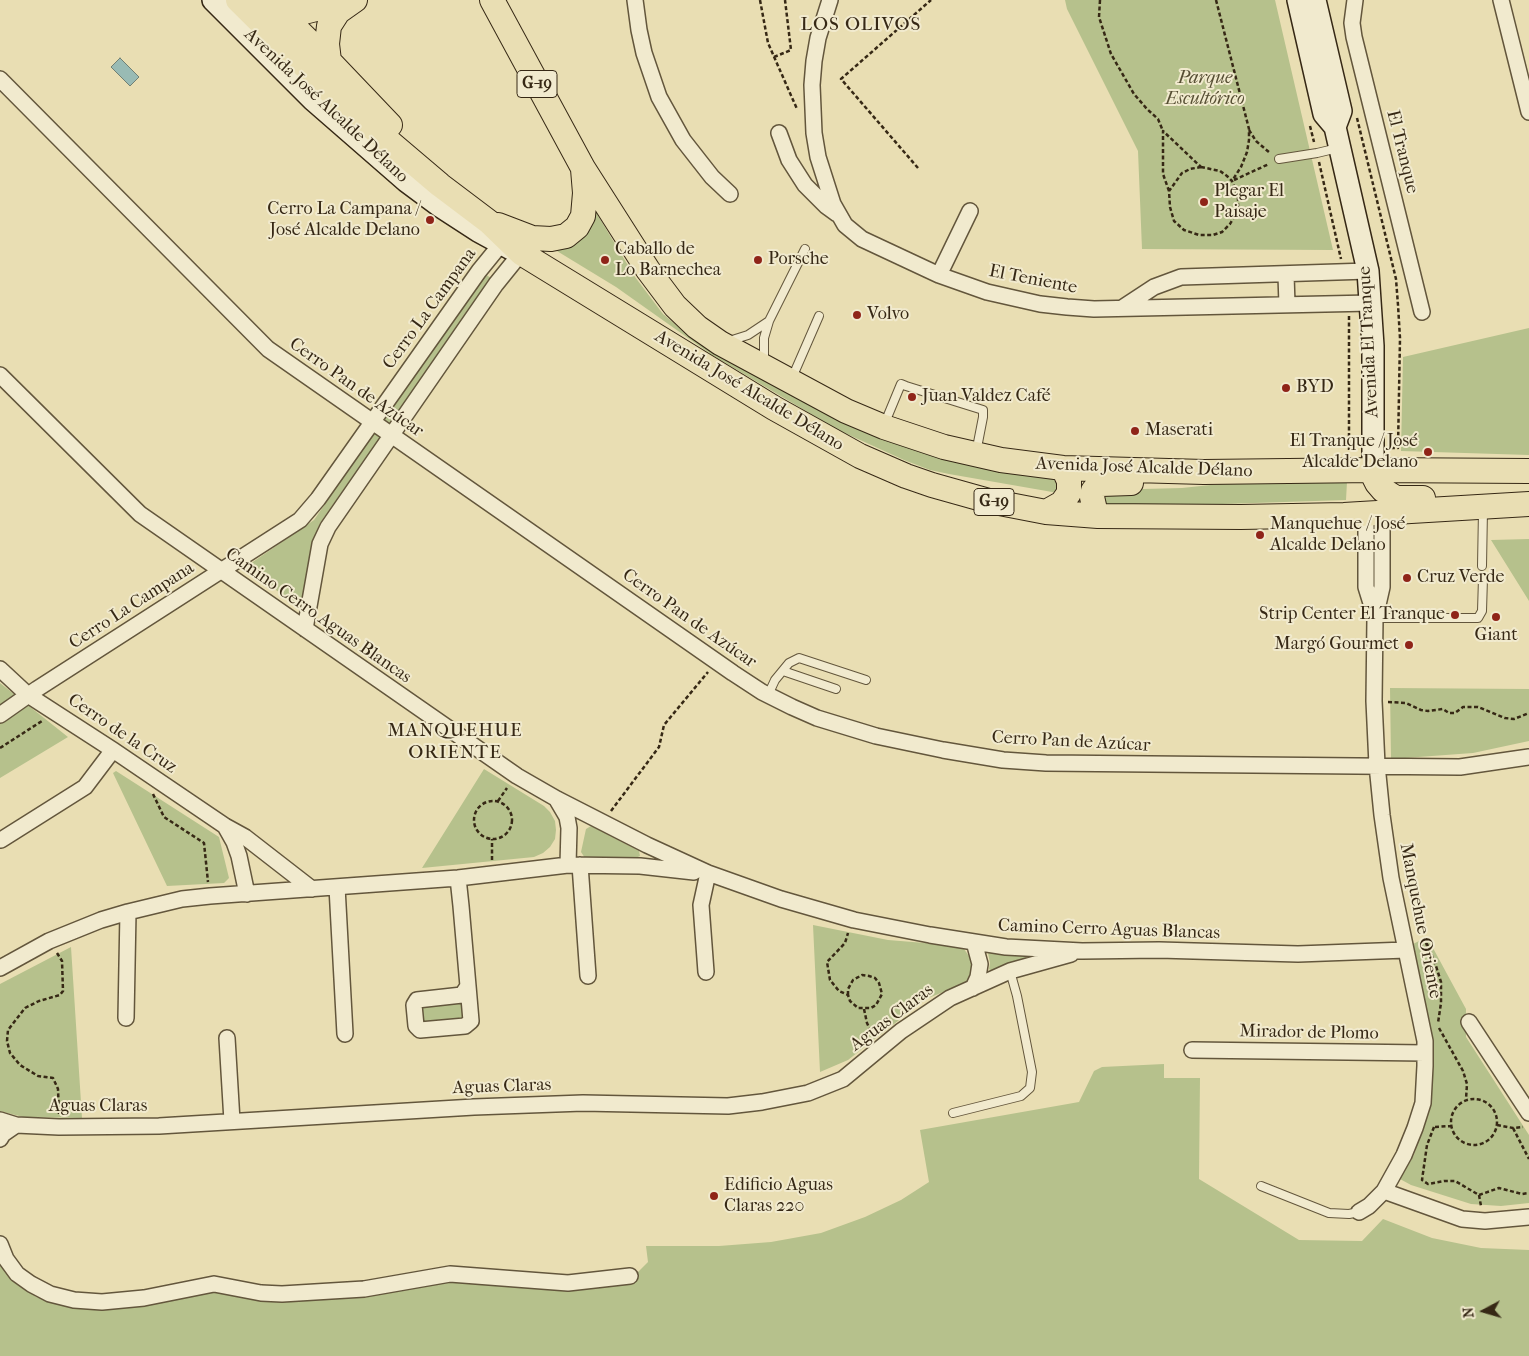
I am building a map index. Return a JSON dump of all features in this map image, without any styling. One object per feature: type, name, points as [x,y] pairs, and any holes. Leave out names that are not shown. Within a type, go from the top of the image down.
[{"type":"main road","name":"Avenida José Alcalde Délano","points":[[213,0],[314,100],[399,175],[441,207],[774,408],[860,456],[906,476],[951,491],[990,501],[1046,512],[1098,516],[1241,517],[1374,514],[1529,504]]},
{"type":"main road","name":"Avenida José Alcalde Délano","points":[[238,0],[334,95],[440,185],[489,222],[511,248]]},
{"type":"main road","points":[[271,4],[304,12],[316,9],[330,0]]},
{"type":"main road","points":[[329,61],[327,44],[329,26],[338,12],[355,0]]},
{"type":"main road","name":"Avenida José Alcalde Délano","points":[[492,0],[583,168],[661,289],[686,317],[720,343],[846,411],[921,440],[975,455],[1024,464],[1063,468],[1204,472],[1529,471]]},
{"type":"main road","name":"Avenida El Tranque","points":[[1310,2],[1324,114],[1335,127],[1368,271],[1371,303],[1373,470]]},
{"type":"main road","points":[[271,4],[329,61],[397,133],[440,185]]},
{"type":"main road","points":[[489,222],[532,238],[551,239],[566,236],[577,227],[583,216],[585,193],[583,168]]},
{"type":"main road","points":[[1046,512],[1062,503],[1069,493],[1069,481],[1063,468]]},
{"type":"main road","points":[[1373,470],[1377,484],[1396,498],[1469,498],[1529,504]]},
{"type":"main road","points":[[1098,516],[1092,497],[1093,491],[1101,484],[1195,482],[1204,472]]},
{"type":"street","points":[[635,0],[644,53],[659,97],[682,140],[712,177],[730,194]]},
{"type":"street","name":"El Teniente","points":[[830,0],[818,38],[812,84],[814,133],[818,158],[838,215]]},
{"type":"street","name":"El Tranque","points":[[1355,0],[1352,22],[1354,37],[1422,312]]},
{"type":"street","points":[[1501,0],[1529,112]]},
{"type":"street","name":"Cerro Pan de Azúcar","points":[[0,79],[268,349],[678,635],[768,695],[817,718],[876,736],[1003,760],[1085,764],[1460,767],[1529,757]]},
{"type":"street","name":"El Teniente","points":[[778,132],[789,160],[801,179],[815,196],[838,215],[845,225],[862,239],[939,275],[988,292],[1040,304],[1094,309],[1371,303]]},
{"type":"street","points":[[939,275],[970,211]]},
{"type":"street","name":"Cerro La Campana","points":[[0,715],[28,695],[300,520],[318,499],[479,271],[511,248]]},
{"type":"street","points":[[305,628],[320,544],[328,527],[496,284],[511,248]]},
{"type":"street","points":[[1122,308],[1154,287],[1181,277],[1368,271]]},
{"type":"street","points":[[1286,274],[1287,305]]},
{"type":"street","name":"Camino Cerro Aguas Blancas","points":[[0,375],[140,514],[517,776],[556,800],[708,874],[781,900],[854,920],[1006,947],[1082,951],[1159,950],[1298,954],[1406,950]]},
{"type":"street","name":"Manquehue Oriente","points":[[1359,1212],[1369,1206],[1384,1191],[1415,1128],[1423,1103],[1425,1053],[1391,878],[1377,766],[1374,701],[1375,618],[1366,587],[1374,514]]},
{"type":"street","name":"Cerro de la Cruz","points":[[0,669],[28,695],[225,826],[245,836],[312,889]]},
{"type":"street","points":[[1,840],[80,792],[91,781],[113,750]]},
{"type":"street","points":[[556,800],[567,818],[569,828],[588,976]]},
{"type":"street","points":[[569,828],[581,821],[598,820]]},
{"type":"street","name":"Cerro de la Cruz","points":[[225,826],[239,856],[248,894]]},
{"type":"street","points":[[640,866],[646,863],[650,856],[649,848],[646,845]]},
{"type":"street","points":[[0,968],[49,941],[84,926],[128,912],[182,900],[210,896],[458,878],[574,865],[640,866],[708,874],[701,905],[706,972]]},
{"type":"street","points":[[458,878],[468,986]]},
{"type":"street","points":[[337,887],[345,1034]]},
{"type":"street","points":[[126,1018],[128,912]]},
{"type":"street","points":[[973,988],[978,977],[980,964],[974,942]]},
{"type":"street","name":"Aguas Claras","points":[[0,1120],[16,1124],[60,1127],[159,1126],[474,1107],[583,1103],[728,1106],[785,1098],[826,1087],[843,1079],[878,1052],[901,1031],[925,1013],[950,998],[1010,971],[1082,951]]},
{"type":"street","points":[[1469,1022],[1529,1113]]},
{"type":"street","points":[[227,1038],[232,1121]]},
{"type":"street","name":"Mirador de Plomo","points":[[1192,1050],[1425,1053]]},
{"type":"street","points":[[0,1139],[3,1134],[16,1124]]},
{"type":"street","points":[[1384,1191],[1462,1219],[1485,1221],[1529,1217]]},
{"type":"street","points":[[0,1244],[6,1259],[17,1274],[31,1284],[50,1294],[66,1298],[102,1302],[144,1298],[214,1284],[276,1294],[364,1289],[450,1274],[561,1282],[630,1276]]},
{"type":"lane","points":[[1279,159],[1317,154],[1340,147]]},
{"type":"lane","points":[[765,368],[764,338],[769,321],[805,250]]},
{"type":"lane","points":[[790,382],[819,316]]},
{"type":"lane","points":[[720,343],[748,335],[769,321]]},
{"type":"lane","points":[[884,427],[901,384],[983,410],[975,455]]},
{"type":"lane","points":[[1482,566],[1483,506]]},
{"type":"lane","points":[[1375,618],[1478,618],[1482,611],[1483,578]]},
{"type":"lane","points":[[768,695],[775,680],[794,660],[803,659],[866,680]]},
{"type":"lane","points":[[783,670],[836,688]]},
{"type":"lane","points":[[953,1113],[1021,1096],[1030,1088],[1032,1072],[1018,996],[1010,971]]},
{"type":"lane","points":[[1261,1186],[1329,1213],[1349,1214],[1359,1212]]},
{"type":"path","points":[[760,0],[764,28],[774,57],[804,124],[814,133]]},
{"type":"path","points":[[774,57],[791,50],[785,0]]},
{"type":"path","points":[[918,168],[841,79],[931,0]]},
{"type":"path","points":[[1100,0],[1099,17],[1111,54],[1134,94],[1158,120],[1163,131],[1201,167]]},
{"type":"path","points":[[1216,0],[1249,129],[1247,152],[1241,167],[1232,181]]},
{"type":"path","points":[[1310,125],[1344,272]]},
{"type":"path","points":[[1232,181],[1279,159],[1256,141],[1249,129]]},
{"type":"path","points":[[1163,131],[1163,174],[1169,191],[1170,207],[1174,221],[1184,230],[1200,236],[1212,235],[1222,232],[1230,224],[1238,210],[1238,196],[1232,181],[1220,171],[1201,167],[1190,169],[1182,173],[1169,191]]},
{"type":"path","points":[[1348,304],[1350,324],[1349,449]]},
{"type":"path","points":[[598,820],[659,747],[664,725],[709,671]]},
{"type":"path","points":[[1374,701],[1406,703],[1421,710],[1443,709],[1449,713],[1455,713],[1464,707],[1478,708],[1505,718],[1514,719],[1529,713]]},
{"type":"path","points":[[0,748],[56,712]]},
{"type":"path","points":[[149,788],[164,817],[204,843],[210,896]]},
{"type":"path","points":[[491,800],[503,803],[511,813],[512,819],[508,831],[499,838],[492,839],[480,834],[473,823],[475,810],[479,805],[491,800]]},
{"type":"path","points":[[492,839],[493,874]]},
{"type":"path","points":[[848,995],[850,985],[856,977],[862,975],[874,978],[881,988],[881,998],[871,1008],[864,1009],[854,1006],[848,995],[839,991],[830,980],[827,962],[845,943],[854,920]]},
{"type":"path","points":[[49,941],[62,961],[63,991],[60,995],[39,1001],[25,1008],[8,1030],[7,1041],[10,1053],[20,1065],[38,1076],[53,1078],[58,1089],[60,1127]]},
{"type":"path","points":[[1406,950],[1427,944],[1435,963],[1441,982],[1437,1026],[1463,1071],[1467,1084],[1466,1099]]},
{"type":"path","points":[[864,1009],[878,1052]]},
{"type":"path","points":[[1466,1099],[1483,1100],[1490,1105],[1494,1111],[1497,1125],[1488,1140],[1474,1145],[1459,1140],[1451,1126],[1452,1113],[1459,1103],[1466,1099]]},
{"type":"path","points":[[1497,1125],[1512,1128],[1529,1126]]},
{"type":"path","points":[[1415,1128],[1451,1126]]},
{"type":"path","points":[[1434,1127],[1428,1145],[1422,1180],[1428,1184],[1455,1181],[1479,1195],[1499,1188],[1522,1194],[1529,1193]]},
{"type":"path","points":[[1512,1128],[1529,1160]]},
{"type":"green space","name":"Parque Escultórico","points":[[1065,0],[1275,0],[1333,250],[1142,249],[1138,151],[1067,9]]},
{"type":"green space","points":[[594,209],[635,277],[663,314],[687,334],[935,456],[964,464],[1025,475],[1059,478],[1058,493],[930,470],[904,460],[836,429],[712,355],[616,287],[552,248]]},
{"type":"green space","points":[[484,273],[492,279],[320,523],[315,536],[302,608],[244,568],[314,520]]},
{"type":"green space","points":[[1529,328],[1529,455],[1401,451],[1403,357]]},
{"type":"green space","points":[[1239,482],[1347,482],[1346,500],[1192,505],[1102,504],[1103,490],[1182,488]]},
{"type":"green space","points":[[1529,539],[1529,601],[1491,540]]},
{"type":"green space","points":[[0,683],[68,737],[0,778]]},
{"type":"green space","points":[[1390,688],[1529,689],[1529,741],[1473,753],[1391,759]]},
{"type":"green space","points":[[484,769],[544,806],[550,812],[555,821],[556,830],[555,839],[550,847],[534,857],[422,868]]},
{"type":"green space","points":[[116,771],[219,837],[229,878],[224,883],[167,886],[113,773]]},
{"type":"green space","points":[[591,826],[639,851],[640,856],[636,858],[585,858],[581,852],[586,829]]},
{"type":"green space","points":[[813,925],[888,940],[962,946],[973,962],[973,980],[926,999],[848,1060],[820,1072]]},
{"type":"green space","points":[[1427,937],[1466,1009],[1466,1037],[1529,1135],[1529,1203],[1501,1206],[1471,1204],[1411,1185],[1400,1179],[1414,1155],[1430,1104],[1433,1051],[1411,945]]},
{"type":"green space","points":[[71,947],[82,1118],[23,1117],[0,1111],[0,984]]},
{"type":"green space","points":[[988,953],[1022,955],[1026,958],[991,971],[989,969]]},
{"type":"green space","points":[[462,1000],[467,1020],[421,1026],[421,1004]]},
{"type":"green space","points":[[1164,1064],[1164,1078],[1200,1078],[1199,1179],[1299,1240],[1362,1241],[1383,1219],[1432,1238],[1481,1248],[1529,1250],[1529,1356],[0,1356],[0,1261],[11,1278],[36,1297],[67,1306],[216,1287],[268,1298],[451,1279],[631,1279],[648,1262],[646,1246],[719,1246],[771,1242],[821,1233],[865,1217],[901,1200],[929,1182],[920,1130],[1079,1102],[1094,1071],[1102,1067]]},
{"type":"water","points":[[120,58],[139,77],[130,86],[111,67]]},
{"type":"place","name":"Plegar El Paisaje","points":[[1204,202]]},
{"type":"place","name":"Cerro La Campana / José Alcalde Delano","points":[[430,220]]},
{"type":"place","name":"Caballo de Lo Barnechea","points":[[605,260]]},
{"type":"place","name":"Porsche","points":[[758,260]]},
{"type":"place","name":"Volvo","points":[[857,315]]},
{"type":"place","name":"BYD","points":[[1286,388]]},
{"type":"place","name":"Juan Valdez Café","points":[[912,397]]},
{"type":"place","name":"Maserati","points":[[1135,431]]},
{"type":"place","name":"El Tranque / José Alcalde Delano","points":[[1428,452]]},
{"type":"place","name":"Manquehue / José Alcalde Delano","points":[[1260,535]]},
{"type":"place","name":"Cruz Verde","points":[[1407,578]]},
{"type":"place","name":"Strip Center El Tranque","points":[[1455,615]]},
{"type":"place","name":"Giant","points":[[1496,617]]},
{"type":"place","name":"Margó Gourmet","points":[[1409,645]]},
{"type":"place","name":"Edificio Aguas Claras 220","points":[[714,1196]]},
{"type":"district","name":"LOS OLIVOS","points":[[861,25]]},
{"type":"district","name":"MANQUEHUE ORIENTE","points":[[455,742]]}]
